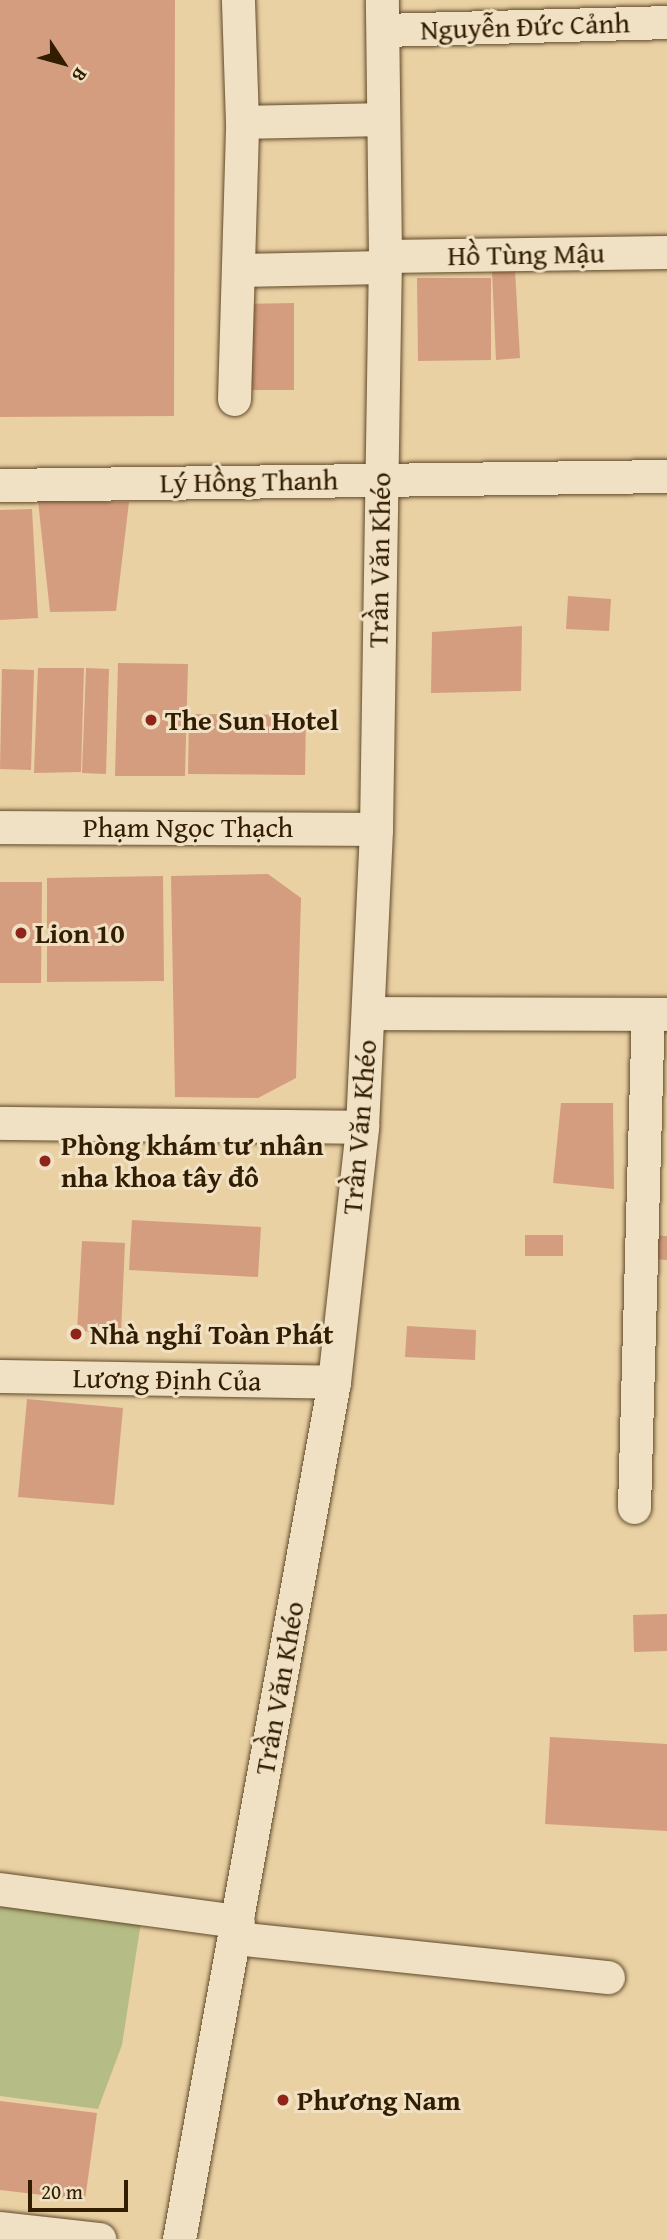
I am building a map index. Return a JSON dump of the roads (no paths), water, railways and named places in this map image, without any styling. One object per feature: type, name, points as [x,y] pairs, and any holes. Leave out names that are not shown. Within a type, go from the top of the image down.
[{"type":"street","points":[[234,399],[242,122],[238,0]]},
{"type":"street","name":"Nguyễn Đức Cảnh","points":[[383,15],[667,22]]},
{"type":"street","name":"Trần Văn Khéo","points":[[178,2239],[237,1929],[334,1382],[362,1127],[376,829],[385,262],[383,15]]},
{"type":"street","points":[[242,122],[383,119]]},
{"type":"street","name":"Hồ Tùng Mậu","points":[[239,270],[667,252]]},
{"type":"street","name":"Lý Hồng Thanh","points":[[0,485],[667,476]]},
{"type":"street","name":"Phạm Ngọc Thạch","points":[[0,827],[376,829]]},
{"type":"street","points":[[368,1013],[657,1014],[634,1507]]},
{"type":"street","points":[[0,1123],[362,1127]]},
{"type":"street","name":"Lương Định Của","points":[[0,1376],[334,1382]]},
{"type":"street","points":[[0,1889],[237,1929],[608,1977]]},
{"type":"street","points":[[0,2228],[99,2239]]},
{"type":"place","name":"The Sun Hotel","points":[[151,720]]},
{"type":"place","name":"Lion 10","points":[[21,933]]},
{"type":"place","name":"Phòng khám tư nhân nha khoa tây đô","points":[[45,1161]]},
{"type":"place","name":"Nhà nghỉ Toàn Phát","points":[[76,1334]]},
{"type":"place","name":"Phương Nam","points":[[283,2100]]}]
